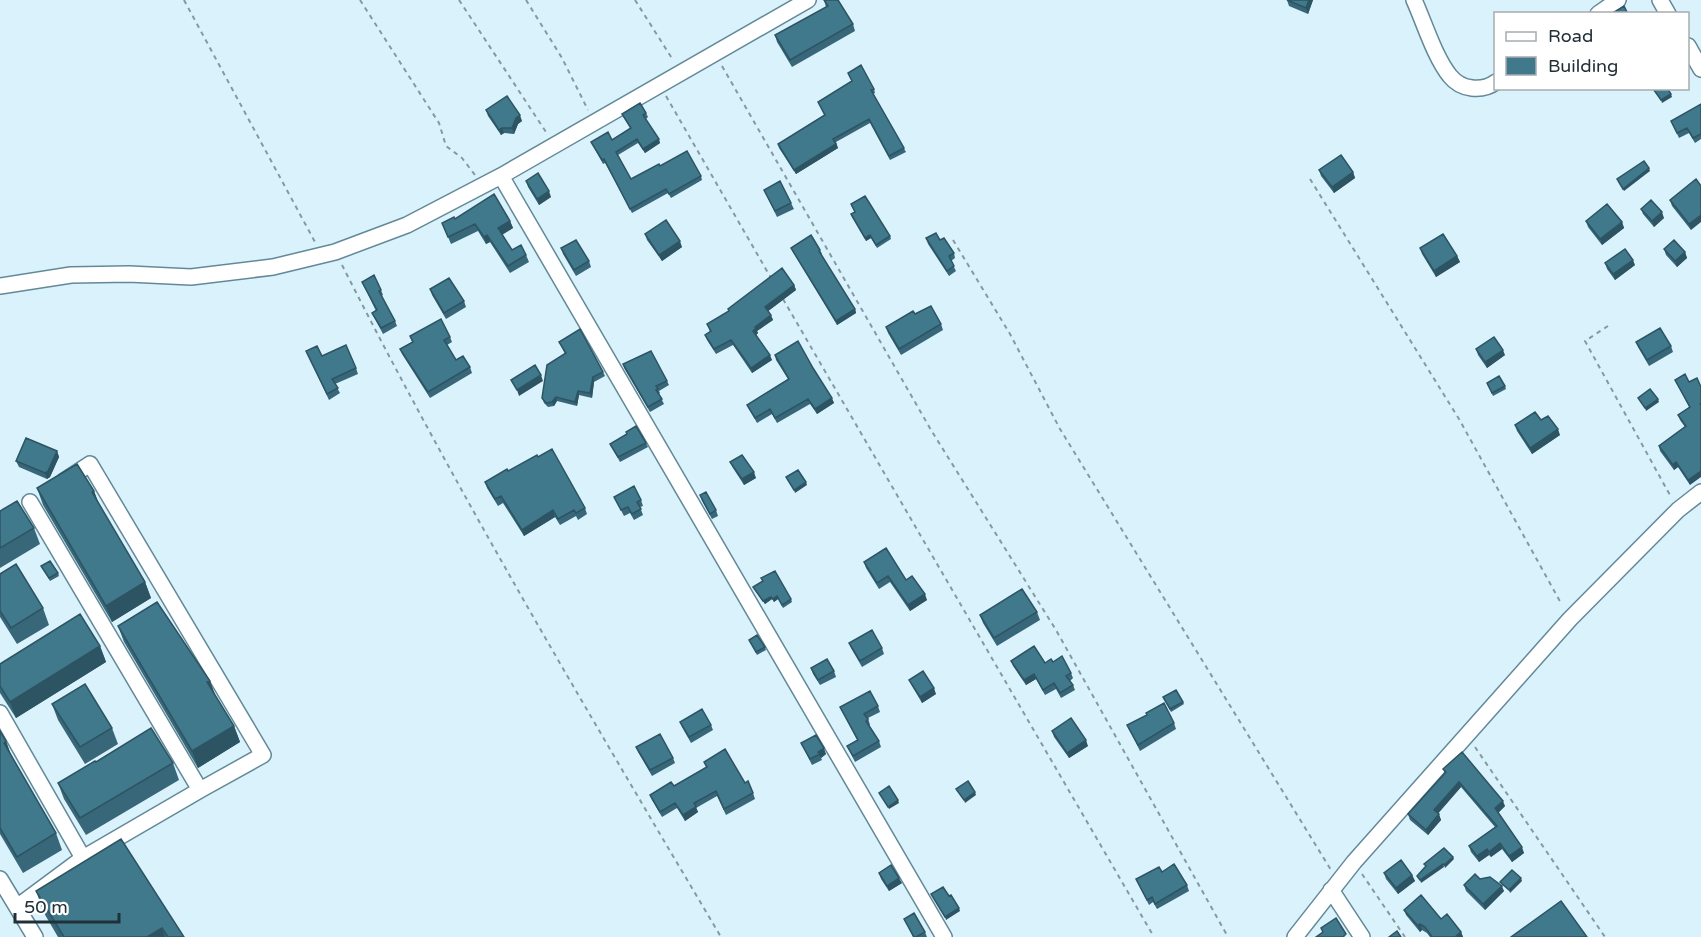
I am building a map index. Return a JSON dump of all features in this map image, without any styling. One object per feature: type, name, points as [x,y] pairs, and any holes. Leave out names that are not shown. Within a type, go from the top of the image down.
[{"type":"street","points":[[0,286],[71,275],[129,274],[191,277],[273,267],[328,253],[407,225],[501,176],[808,0]]},
{"type":"street","points":[[1414,0],[1450,77],[1467,88],[1487,88],[1494,83]]},
{"type":"street","points":[[1601,12],[1618,0]]},
{"type":"street","points":[[1689,48],[1701,69]]},
{"type":"street","points":[[501,176],[944,937]]},
{"type":"street","points":[[17,907],[83,858],[263,755],[90,464],[35,499],[200,790]]},
{"type":"street","points":[[1295,937],[1354,862],[1570,619],[1678,510],[1701,492]]},
{"type":"street","points":[[0,713],[83,858]]},
{"type":"street","points":[[0,879],[35,937]]},
{"type":"street","points":[[1331,890],[1362,937]]},
{"type":"path","points":[[184,0],[386,352],[567,678],[722,937]]},
{"type":"path","points":[[360,0],[439,123],[446,146],[462,158],[482,185]]},
{"type":"path","points":[[459,0],[554,145]]},
{"type":"path","points":[[526,0],[562,58],[594,123]]},
{"type":"path","points":[[635,0],[681,73]]},
{"type":"path","points":[[715,54],[931,430],[1056,630],[1228,937]]},
{"type":"path","points":[[660,84],[771,278]]},
{"type":"path","points":[[1310,178],[1459,419],[1570,619]]},
{"type":"path","points":[[953,240],[1010,334],[1060,429],[1332,871],[1331,890]]},
{"type":"path","points":[[783,299],[1154,937]]},
{"type":"path","points":[[1608,326],[1585,341],[1678,510]]},
{"type":"path","points":[[1466,735],[1605,937]]},
{"type":"path","points":[[1354,862],[1405,937]]},
{"type":"building","points":[[824,0],[838,0],[853,24],[790,60],[775,35],[828,6]]},
{"type":"building","points":[[1287,0],[1309,0],[1306,8]]},
{"type":"building","points":[[1624,6],[1627,12],[1614,12]]},
{"type":"building","points":[[861,65],[874,89],[871,90],[904,148],[889,156],[869,119],[833,139],[836,144],[794,170],[778,144],[825,115],[818,102],[852,81],[848,73]]},
{"type":"building","points":[[1654,90],[1668,90],[1671,94],[1661,100]]},
{"type":"building","points":[[507,96],[520,115],[516,118],[512,128],[499,130],[486,110]]},
{"type":"building","points":[[640,103],[646,113],[643,115],[659,139],[643,149],[637,139],[616,152],[631,179],[687,151],[701,176],[669,194],[666,189],[630,209],[604,159],[602,160],[591,142],[608,132],[612,140],[631,128],[622,114]]},
{"type":"building","points":[[1701,104],[1701,134],[1693,138],[1687,128],[1677,133],[1671,121]]},
{"type":"building","points":[[1341,155],[1353,172],[1332,187],[1319,170]]},
{"type":"building","points":[[1644,161],[1649,168],[1623,189],[1617,179]]},
{"type":"building","points":[[538,173],[549,191],[537,199],[526,181]]},
{"type":"building","points":[[1696,179],[1701,186],[1701,215],[1689,224],[1670,200]]},
{"type":"building","points":[[780,181],[791,203],[775,211],[764,190]]},
{"type":"building","points":[[494,194],[510,221],[498,228],[512,250],[521,245],[526,255],[508,266],[487,235],[484,237],[475,224],[448,237],[442,223],[454,217],[455,219]]},
{"type":"building","points":[[865,196],[890,236],[876,245],[870,235],[865,238],[851,214],[855,212],[851,204]]},
{"type":"building","points":[[1651,200],[1662,212],[1652,221],[1641,209]]},
{"type":"building","points":[[1607,204],[1622,222],[1600,239],[1586,221]]},
{"type":"building","points":[[666,220],[680,241],[659,255],[645,234]]},
{"type":"building","points":[[936,233],[940,240],[944,238],[954,253],[949,256],[954,266],[947,271],[926,238]]},
{"type":"building","points":[[1443,234],[1457,256],[1434,271],[1420,248]]},
{"type":"building","points":[[811,235],[855,309],[836,321],[791,248]]},
{"type":"building","points":[[576,240],[589,261],[574,270],[561,248]]},
{"type":"building","points":[[1674,240],[1685,252],[1675,261],[1664,249]]},
{"type":"building","points":[[1625,249],[1633,260],[1613,274],[1605,263]]},
{"type":"building","points":[[782,268],[794,285],[765,307],[771,315],[753,331],[770,355],[751,368],[731,340],[714,349],[705,335],[711,331],[707,324],[729,311],[728,309]]},
{"type":"building","points":[[374,275],[381,290],[379,291],[395,321],[381,328],[372,313],[377,310],[362,282]]},
{"type":"building","points":[[449,278],[464,301],[444,313],[430,289]]},
{"type":"building","points":[[931,306],[941,324],[899,349],[886,327],[913,311],[915,314]]},
{"type":"building","points":[[441,319],[450,337],[444,340],[456,360],[463,356],[470,367],[428,392],[400,349],[413,342],[410,336]]},
{"type":"building","points":[[1660,328],[1671,346],[1647,360],[1636,342]]},
{"type":"building","points":[[580,329],[603,372],[593,377],[590,393],[578,391],[575,402],[556,397],[552,402],[546,403],[542,398],[547,365],[566,353],[559,342]]},
{"type":"building","points":[[1494,337],[1503,350],[1485,362],[1476,349]]},
{"type":"building","points":[[798,341],[832,398],[815,409],[808,399],[775,418],[770,409],[755,418],[747,405],[789,379],[775,355]]},
{"type":"building","points":[[346,345],[356,368],[332,379],[338,388],[327,394],[306,351],[317,346],[322,356]]},
{"type":"building","points":[[651,351],[667,381],[656,386],[662,399],[648,407],[623,364]]},
{"type":"building","points":[[535,365],[541,375],[517,390],[511,380]]},
{"type":"building","points":[[1685,374],[1689,382],[1697,378],[1701,387],[1701,471],[1688,480],[1676,462],[1673,465],[1659,446],[1686,426],[1678,415],[1690,407],[1675,380]]},
{"type":"building","points":[[1499,376],[1505,386],[1492,393],[1487,383]]},
{"type":"building","points":[[1650,389],[1658,399],[1645,408],[1638,398]]},
{"type":"building","points":[[1535,412],[1541,420],[1548,416],[1558,429],[1530,448],[1515,425]]},
{"type":"building","points":[[636,426],[646,443],[618,457],[610,444]]},
{"type":"building","points":[[26,438],[57,451],[45,473],[16,461]]},
{"type":"building","points":[[552,449],[585,508],[576,513],[574,510],[558,519],[553,510],[522,530],[501,496],[495,499],[485,482],[507,469],[508,471]]},
{"type":"building","points":[[742,455],[754,472],[742,479],[730,462]]},
{"type":"building","points":[[77,464],[145,582],[106,606],[37,488]]},
{"type":"building","points":[[798,470],[806,482],[794,490],[786,477]]},
{"type":"building","points":[[634,486],[641,500],[637,502],[641,509],[632,514],[628,507],[621,510],[614,497]]},
{"type":"building","points":[[706,492],[716,510],[710,514],[700,495]]},
{"type":"building","points":[[17,501],[34,528],[0,548],[0,511]]},
{"type":"building","points":[[886,548],[906,580],[912,576],[925,594],[908,605],[888,576],[877,583],[864,562]]},
{"type":"building","points":[[50,561],[58,573],[49,578],[41,566]]},
{"type":"building","points":[[16,564],[43,608],[11,628],[0,611],[0,574]]},
{"type":"building","points":[[775,571],[791,599],[782,605],[777,596],[763,601],[753,587],[763,581],[761,578]]},
{"type":"building","points":[[1022,589],[1037,612],[994,638],[980,615]]},
{"type":"building","points":[[157,602],[210,681],[207,682],[234,726],[192,751],[118,626]]},
{"type":"building","points":[[80,614],[100,646],[10,702],[0,686],[0,664]]},
{"type":"building","points":[[872,630],[882,648],[860,661],[849,643]]},
{"type":"building","points":[[757,635],[765,647],[756,652],[749,640]]},
{"type":"building","points":[[1034,646],[1045,663],[1051,659],[1053,662],[1062,656],[1071,673],[1066,676],[1073,685],[1060,693],[1054,683],[1043,690],[1034,674],[1024,680],[1011,661]]},
{"type":"building","points":[[827,659],[834,671],[818,680],[811,668]]},
{"type":"building","points":[[923,671],[934,688],[920,697],[909,680]]},
{"type":"building","points":[[85,684],[112,728],[80,747],[52,704]]},
{"type":"building","points":[[1176,690],[1183,702],[1170,709],[1163,697]]},
{"type":"building","points":[[870,691],[878,706],[864,714],[879,741],[853,756],[847,746],[858,740],[840,707]]},
{"type":"building","points":[[1164,703],[1174,723],[1138,745],[1127,725]]},
{"type":"building","points":[[702,709],[711,725],[689,737],[680,722]]},
{"type":"building","points":[[1071,718],[1086,740],[1067,753],[1052,731]]},
{"type":"building","points":[[151,728],[173,763],[80,818],[58,783]]},
{"type":"building","points":[[0,731],[6,741],[4,743],[56,833],[17,857],[0,828]]},
{"type":"building","points":[[660,734],[673,758],[650,770],[636,747]]},
{"type":"building","points":[[816,735],[824,748],[818,752],[820,754],[810,759],[801,743]]},
{"type":"building","points":[[725,749],[745,783],[748,781],[753,793],[724,809],[716,791],[694,803],[696,807],[683,815],[675,803],[660,812],[650,795],[671,782],[674,786],[707,767],[704,762]]},
{"type":"building","points":[[1462,752],[1503,801],[1495,808],[1522,847],[1509,856],[1500,843],[1489,852],[1487,849],[1477,856],[1469,846],[1497,826],[1459,782],[1434,810],[1439,814],[1426,830],[1408,814],[1446,772],[1443,769]]},
{"type":"building","points":[[968,781],[975,792],[964,800],[956,789]]},
{"type":"building","points":[[889,786],[898,800],[888,807],[879,793]]},
{"type":"building","points":[[121,839],[184,937],[168,937],[162,928],[147,937],[64,937],[36,891]]},
{"type":"building","points":[[1444,848],[1453,857],[1420,880],[1417,876],[1426,866],[1424,864]]},
{"type":"building","points":[[1401,860],[1412,875],[1396,888],[1384,873]]},
{"type":"building","points":[[1174,864],[1187,885],[1155,904],[1152,897],[1147,900],[1136,879],[1159,867],[1162,872]]},
{"type":"building","points":[[891,865],[899,878],[887,886],[879,873]]},
{"type":"building","points":[[1512,870],[1521,878],[1509,890],[1500,882]]},
{"type":"building","points":[[1475,874],[1480,879],[1490,877],[1502,886],[1483,904],[1464,885]]},
{"type":"building","points":[[943,887],[959,908],[945,917],[931,894]]},
{"type":"building","points":[[1421,895],[1441,919],[1447,914],[1461,932],[1455,937],[1432,937],[1425,927],[1420,924],[1418,926],[1404,910]]},
{"type":"building","points":[[1561,901],[1587,937],[1511,937]]},
{"type":"building","points":[[914,913],[925,932],[916,937],[904,919]]},
{"type":"building","points":[[1336,918],[1346,934],[1343,937],[1316,937],[1323,932],[1321,928]]},
{"type":"building","points":[[1397,931],[1401,937],[1389,937]]}]
